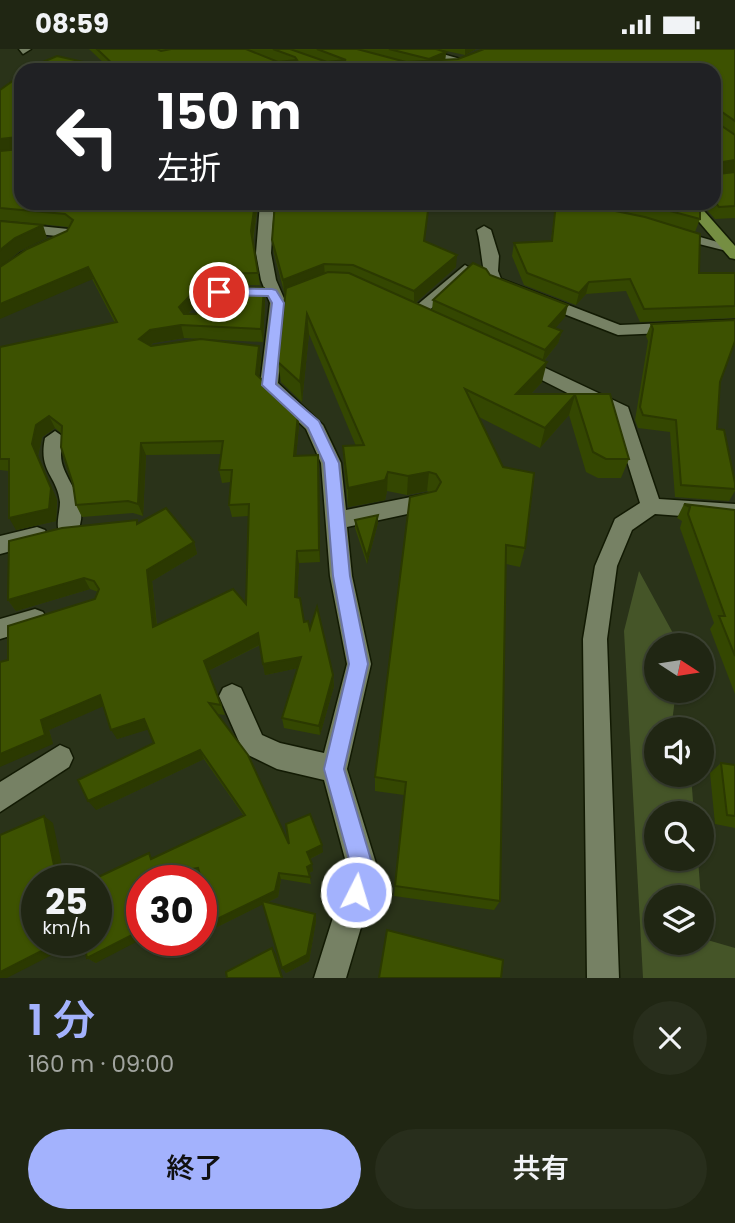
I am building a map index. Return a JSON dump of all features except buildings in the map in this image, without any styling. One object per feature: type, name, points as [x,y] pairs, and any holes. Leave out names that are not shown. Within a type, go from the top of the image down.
[{"type":"main road","points":[[696,210],[733,253]]},
{"type":"street","points":[[412,49],[470,60],[460,63]]},
{"type":"street","points":[[269,210],[262,237],[280,298],[264,350],[269,385],[314,425],[331,463],[341,576],[359,664],[334,769],[363,870],[330,978]]},
{"type":"street","points":[[583,210],[593,212]]},
{"type":"street","points":[[0,226],[68,233],[65,238],[26,256],[0,278]]},
{"type":"street","points":[[656,227],[733,253]]},
{"type":"street","points":[[484,230],[492,256],[490,271],[495,282],[618,330],[735,325]]},
{"type":"street","points":[[417,313],[465,270]]},
{"type":"street","points":[[250,292],[280,298]]},
{"type":"street","points":[[501,353],[621,412],[651,506]]},
{"type":"street","points":[[55,438],[51,457],[69,500],[68,529]]},
{"type":"street","points":[[334,520],[426,502]]},
{"type":"street","points":[[603,978],[595,639],[606,566],[624,525],[651,506],[735,512]]},
{"type":"street","points":[[0,545],[68,529],[94,527]]},
{"type":"street","points":[[0,629],[52,614]]},
{"type":"street","points":[[232,696],[253,744],[277,756],[334,769]]},
{"type":"street","points":[[0,798],[60,758]]},
{"type":"green space","points":[[639,571],[673,633],[644,633],[644,703],[674,703],[673,717],[644,717],[644,787],[692,787],[693,801],[644,801],[644,871],[699,871],[700,885],[644,885],[644,955],[714,955],[714,942],[735,948],[735,978],[643,978],[624,631]]},
{"type":"route","points":[[219,292],[228,290],[272,293],[278,303],[269,385],[314,425],[331,463],[341,576],[359,664],[334,769],[363,870],[356,892]]}]
